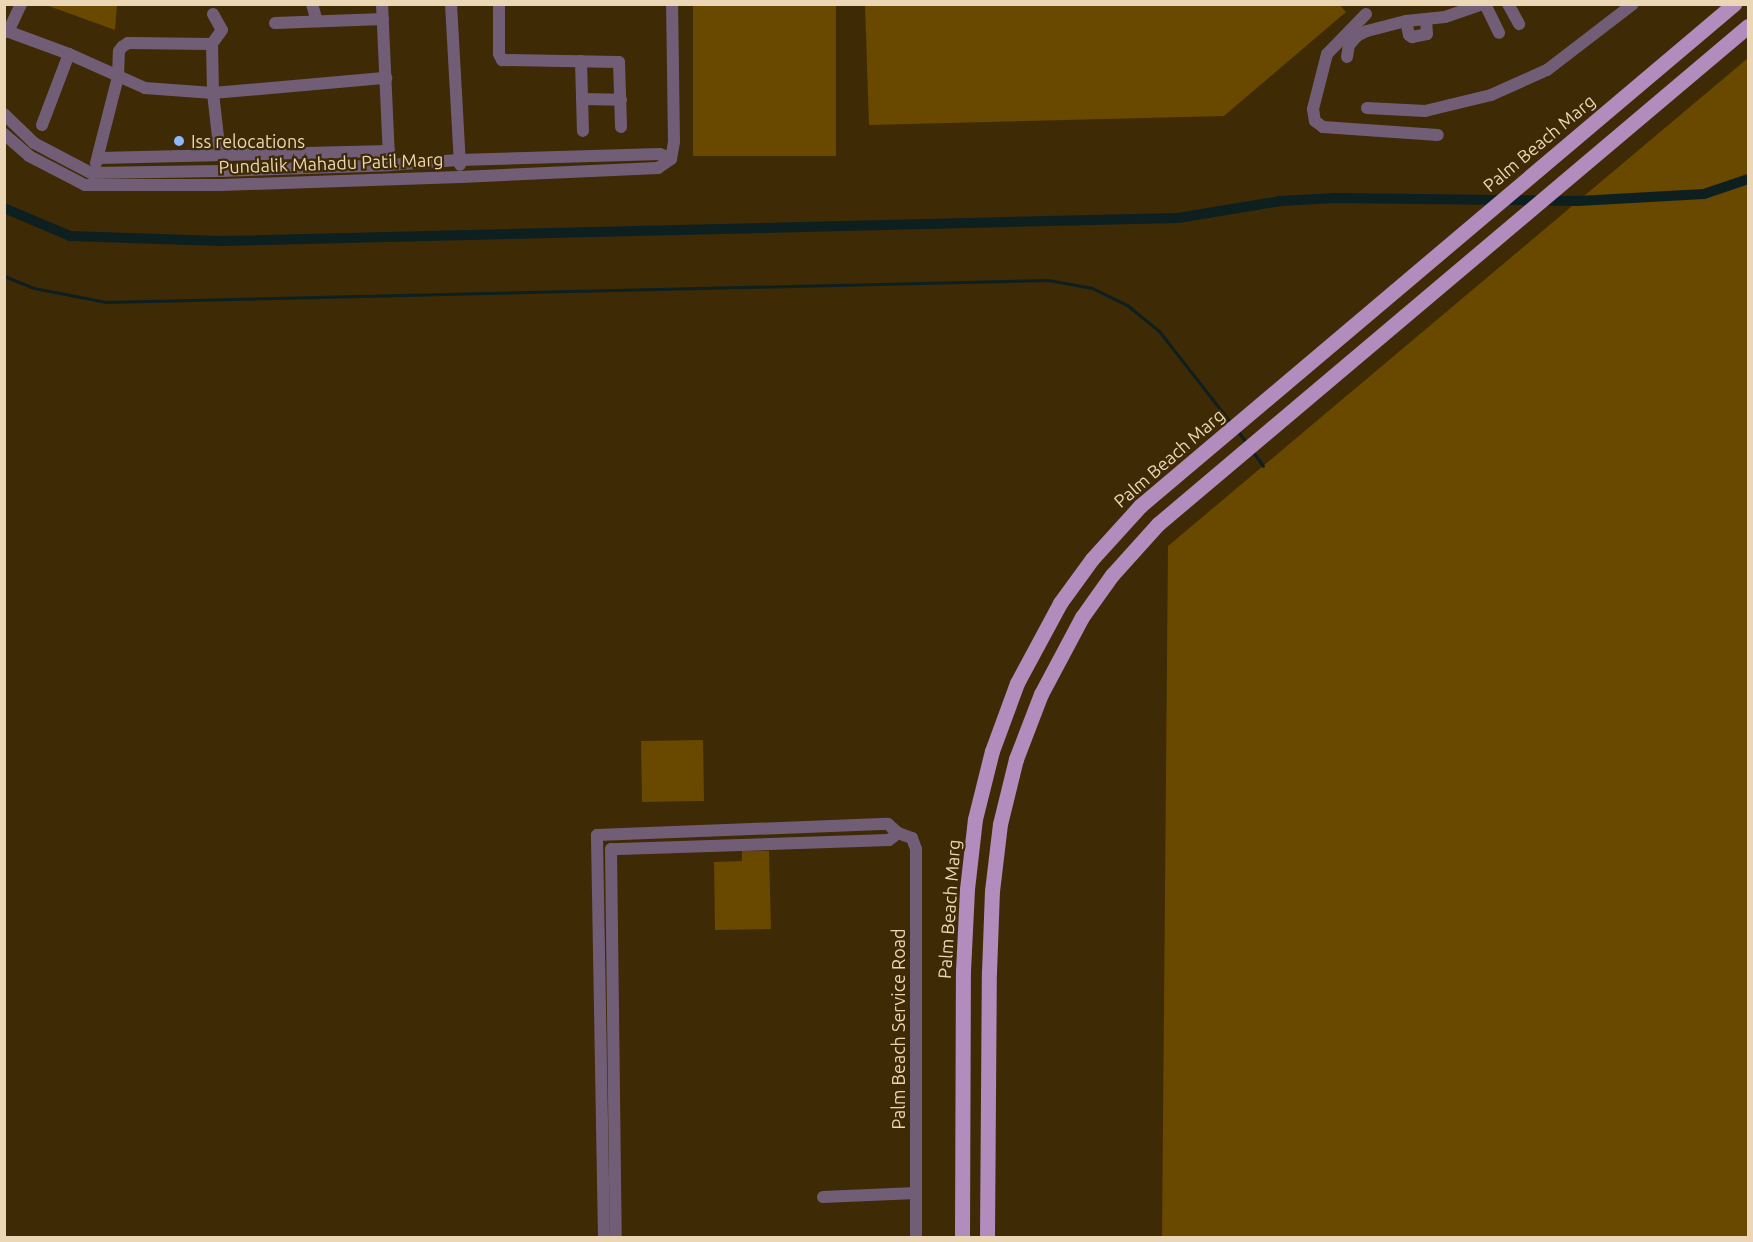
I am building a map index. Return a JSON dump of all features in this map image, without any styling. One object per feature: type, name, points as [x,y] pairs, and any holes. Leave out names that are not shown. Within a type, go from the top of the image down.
[{"type":"main road","name":"Palm Beach Marg","points":[[962,1238],[963,971],[967,889],[975,819],[992,751],[1017,683],[1060,603],[1092,559],[1140,506],[1734,4]]},
{"type":"main road","points":[[987,1238],[989,972],[992,891],[1000,824],[1016,759],[1041,694],[1082,617],[1112,575],[1158,524],[1749,26]]},
{"type":"street","points":[[21,4],[6,31],[69,54],[145,87],[213,93],[386,78]]},
{"type":"street","points":[[312,4],[317,21]]},
{"type":"street","points":[[382,4],[389,172]]},
{"type":"street","points":[[451,4],[460,177]]},
{"type":"street","points":[[499,4],[499,54],[502,60],[620,62],[621,128]]},
{"type":"street","points":[[671,159],[674,142],[672,4]]},
{"type":"street","points":[[1347,57],[1349,45],[1357,36],[1406,21],[1445,17],[1484,4],[1499,33]]},
{"type":"street","points":[[1508,4],[1519,24]]},
{"type":"street","points":[[1367,108],[1425,111],[1491,95],[1547,70],[1633,4]]},
{"type":"street","points":[[1367,13],[1327,54],[1313,109],[1315,121],[1323,127],[1438,135]]},
{"type":"street","points":[[213,14],[222,30],[212,44],[213,93],[220,154]]},
{"type":"street","points":[[275,23],[383,19]]},
{"type":"street","points":[[85,185],[99,158],[118,77],[119,51],[128,43],[212,44]]},
{"type":"street","points":[[42,124],[69,54]]},
{"type":"street","points":[[581,61],[583,131]]},
{"type":"street","points":[[582,99],[621,100]]},
{"type":"street","points":[[4,114],[34,142],[91,173]]},
{"type":"street","name":"Pundalik Mahadu Patil Marg","points":[[4,134],[29,156],[85,185],[221,185],[389,172],[459,160],[660,154],[671,159]]},
{"type":"street","points":[[99,158],[389,151]]},
{"type":"street","name":"Pundalik Mahadu Patil Marg","points":[[91,173],[389,172],[460,177],[658,168],[671,159]]},
{"type":"street","points":[[597,835],[888,824],[898,833],[889,840],[611,849]]},
{"type":"street","name":"Palm Beach Service Road","points":[[898,833],[912,838],[916,849],[916,1238]]},
{"type":"street","points":[[597,835],[611,849],[616,1238]]},
{"type":"street","points":[[597,835],[604,1238]]},
{"type":"street","points":[[823,1197],[916,1193]]},
{"type":"shaded area","points":[[1339,4],[1346,12],[1224,116],[869,125],[865,5]]},
{"type":"shaded area","points":[[46,5],[117,5],[115,30]]},
{"type":"shaded area","points":[[693,5],[836,5],[836,156],[693,156]]},
{"type":"shaded area","points":[[1748,58],[1748,1237],[1162,1237],[1168,546]]},
{"type":"shaded area","points":[[703,740],[704,801],[642,802],[641,741]]},
{"type":"shaded area","points":[[742,851],[769,851],[771,929],[715,930],[714,862],[742,861]]},
{"type":"waterway","points":[[4,208],[70,236],[221,241],[1178,218],[1281,201],[1335,198],[1578,201],[1704,194],[1748,179]]},
{"type":"waterway","points":[[4,276],[34,288],[106,302],[1048,280],[1092,288],[1127,305],[1159,331],[1231,423]]},
{"type":"waterway","points":[[1237,430],[1247,444]]},
{"type":"waterway","points":[[1253,452],[1263,466]]},
{"type":"place","name":"Iss relocations","points":[[179,141]]}]
